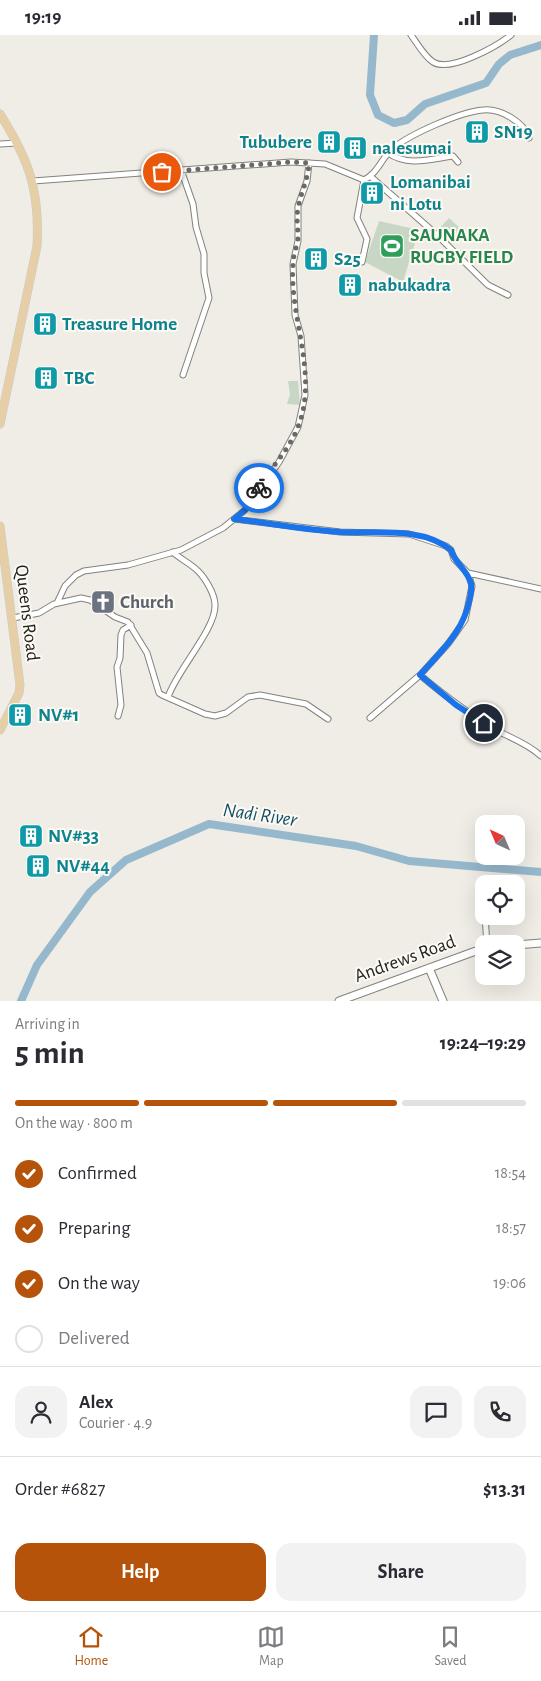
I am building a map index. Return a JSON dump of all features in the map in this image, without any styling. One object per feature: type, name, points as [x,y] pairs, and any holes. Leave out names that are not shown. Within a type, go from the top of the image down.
[{"type":"main road","points":[[0,114],[18,143],[33,181],[37,206],[37,246],[0,424]]},
{"type":"main road","name":"Queens Road","points":[[0,526],[2,556],[12,618],[19,693],[0,730]]},
{"type":"main road","points":[[525,944],[541,943]]},
{"type":"main road","name":"Andrews Road","points":[[338,1001],[475,951]]},
{"type":"main road","points":[[429,968],[443,1001]]},
{"type":"street","points":[[411,35],[430,59],[443,65],[468,58],[496,46],[511,35]]},
{"type":"street","points":[[33,181],[291,162],[325,164],[364,180],[371,177],[388,153],[403,141],[426,130],[483,110],[495,112],[518,122],[525,128],[529,138]]},
{"type":"street","points":[[0,144],[18,143]]},
{"type":"street","points":[[388,153],[407,161],[426,161],[452,156],[458,162]]},
{"type":"street","points":[[57,603],[65,587],[76,575],[84,571],[128,565],[173,552],[198,542],[245,510],[279,462],[298,427],[303,408],[305,382],[300,329],[296,315],[293,264],[298,241],[298,206],[307,181],[309,163]]},
{"type":"street","points":[[181,170],[193,204],[196,227],[204,254],[204,273],[209,298],[183,375]]},
{"type":"street","points":[[371,177],[437,235],[488,285],[508,295]]},
{"type":"street","points":[[362,262],[367,239],[357,218],[364,180]]},
{"type":"street","points":[[234,519],[340,532],[409,534],[446,546],[451,550],[454,559],[468,573],[472,586],[465,620],[448,644],[420,675],[370,718]]},
{"type":"street","points":[[168,697],[180,671],[208,627],[215,605],[210,589],[197,570],[173,552]]},
{"type":"street","points":[[468,573],[541,589]]},
{"type":"street","points":[[12,618],[39,613],[57,603],[75,598],[86,598],[115,617],[128,621],[146,653],[160,693],[205,714],[215,716],[226,713],[251,696],[260,695],[306,704],[328,719]]},
{"type":"street","points":[[118,716],[121,705],[117,667],[120,658],[121,635],[131,625]]},
{"type":"street","points":[[420,675],[456,705],[498,731],[532,747],[541,755]]},
{"type":"green space","points":[[449,218],[462,230],[450,245],[436,232]]},
{"type":"green space","name":"SAUNAKA RUGBY FIELD","points":[[379,221],[419,230],[403,282],[365,262]]},
{"type":"green space","points":[[288,381],[298,381],[300,405],[287,404],[290,394]]},
{"type":"waterway","name":"Nadi River","points":[[374,35],[370,95],[378,115],[394,123],[407,120],[425,104],[486,83],[499,64],[510,55],[541,45]]},
{"type":"waterway","name":"Nadi River","points":[[21,1001],[37,965],[90,892],[126,860],[209,824],[356,846],[409,861],[541,872]]},
{"type":"way so far","points":[[162,172],[291,162],[309,163],[307,181],[298,206],[298,241],[293,264],[296,315],[301,336],[305,395],[298,427],[279,462],[259,488]]},
{"type":"place","name":"SN19","points":[[477,132]]},
{"type":"place","name":"Tububere","points":[[329,142]]},
{"type":"place","name":"nalesumai","points":[[355,148]]},
{"type":"place","name":"Lomanibai ni Lotu","points":[[372,193]]},
{"type":"place","name":"SAUNAKA RUGBY FIELD","points":[[392,246]]},
{"type":"place","name":"S25","points":[[316,259]]},
{"type":"place","name":"nabukadra","points":[[350,285]]},
{"type":"place","name":"Treasure Home","points":[[45,324]]},
{"type":"place","name":"TBC","points":[[46,378]]},
{"type":"place","name":"Church","points":[[103,602]]},
{"type":"place","name":"NV#1","points":[[20,715]]},
{"type":"place","name":"NV#33","points":[[31,836]]},
{"type":"place","name":"NV#44","points":[[38,866]]},
{"type":"route","points":[[259,488],[245,510],[234,519],[340,532],[409,534],[435,541],[451,550],[454,559],[468,573],[472,586],[468,608],[465,620],[448,644],[420,675],[456,705],[484,723]]}]
